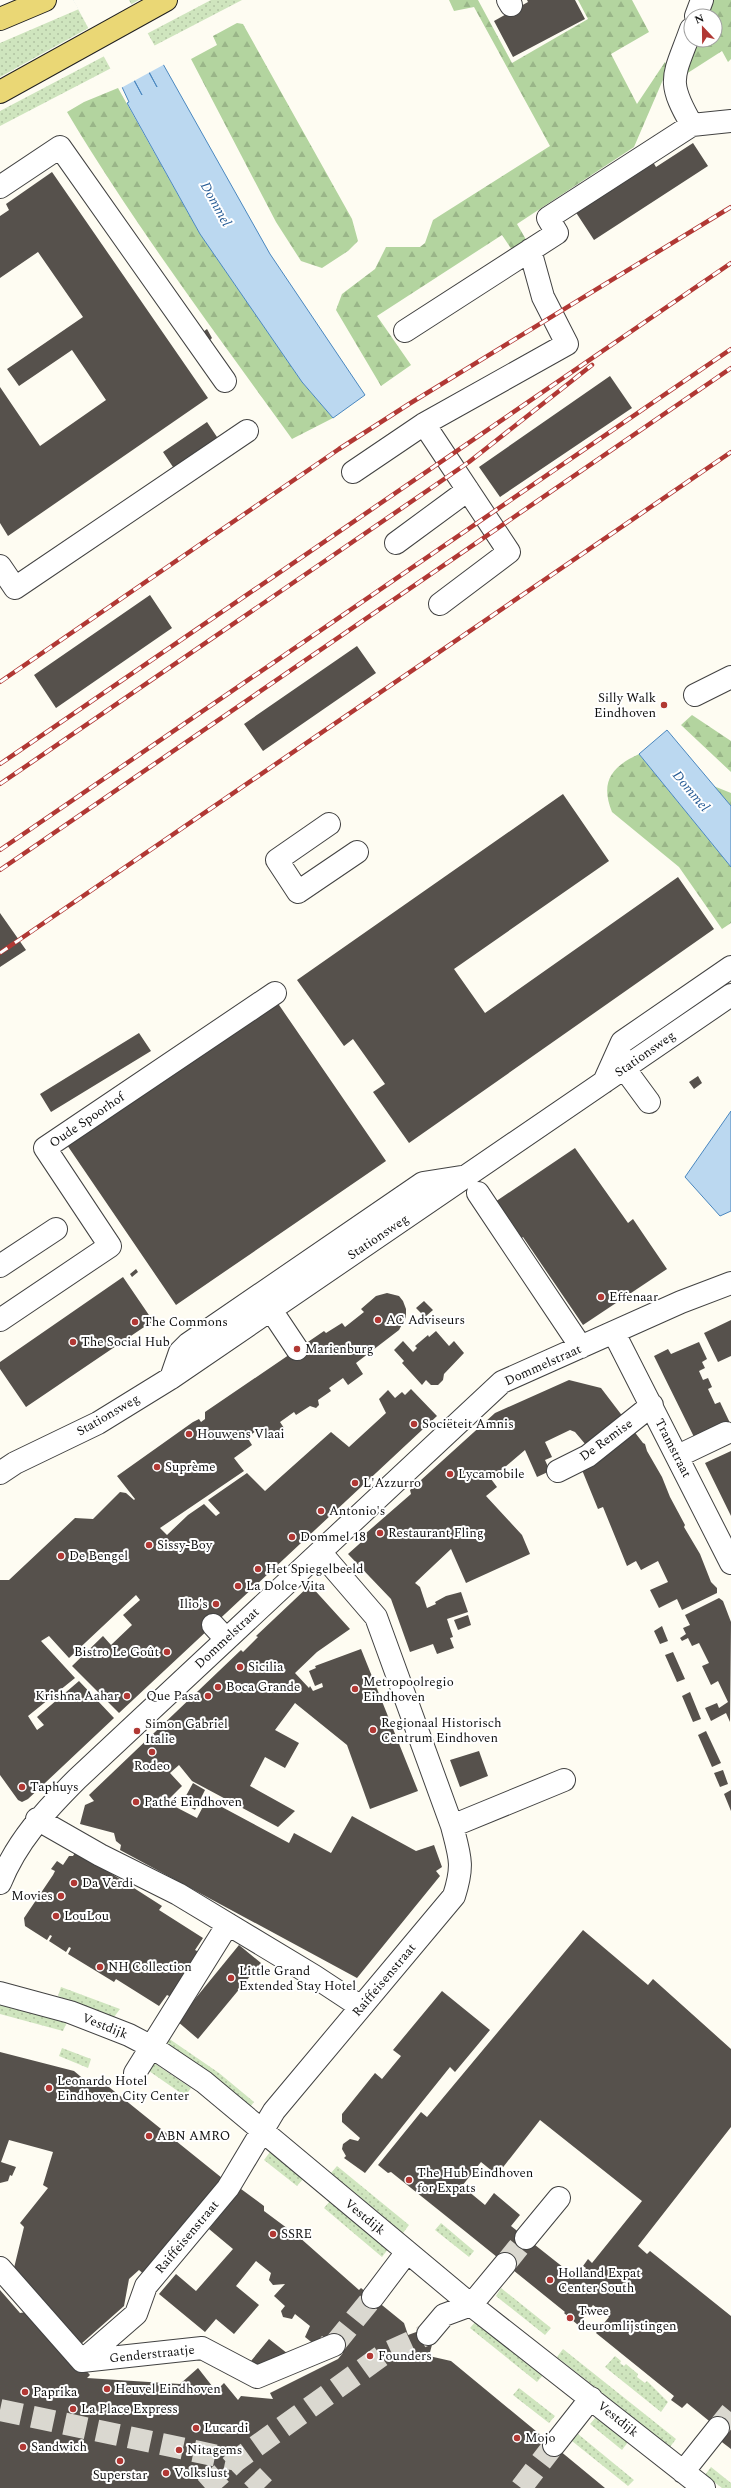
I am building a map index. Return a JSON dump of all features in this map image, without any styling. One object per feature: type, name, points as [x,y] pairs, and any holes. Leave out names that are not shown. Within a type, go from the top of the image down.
[{"type":"main road","points":[[0,19],[45,0]]},
{"type":"main road","points":[[0,92],[161,3]]},
{"type":"street","points":[[684,48],[674,83],[675,92],[692,125]]},
{"type":"street","points":[[405,331],[557,233],[548,218],[692,125],[731,121]]},
{"type":"street","points":[[0,187],[60,147],[225,381]]},
{"type":"street","points":[[353,472],[424,424],[567,344],[543,296],[530,250]]},
{"type":"street","points":[[424,424],[509,552],[440,604]]},
{"type":"street","points":[[0,566],[16,588],[247,431]]},
{"type":"street","points":[[396,543],[468,490]]},
{"type":"street","points":[[695,695],[731,677]]},
{"type":"street","points":[[328,824],[277,860],[298,892],[357,852]]},
{"type":"street","points":[[604,1082],[622,1042],[731,967]]},
{"type":"street","name":"Oude Spoorhof","points":[[0,1320],[110,1246],[45,1148],[275,993]]},
{"type":"street","name":"Stationsweg","points":[[7,1468],[98,1423],[171,1378],[271,1310],[477,1192],[604,1082],[731,995]]},
{"type":"street","points":[[624,1068],[649,1102]]},
{"type":"street","points":[[171,1378],[180,1352],[188,1344],[423,1183],[477,1192],[581,1347]]},
{"type":"street","points":[[0,1266],[56,1229]]},
{"type":"street","name":"Dommelstraat","points":[[2,1868],[37,1819],[220,1632],[320,1552],[502,1382],[681,1302],[731,1283]]},
{"type":"street","points":[[271,1310],[297,1349]]},
{"type":"street","name":"Tramstraat","points":[[614,1333],[678,1456],[731,1563]]},
{"type":"street","name":"De Remise","points":[[558,1471],[588,1456],[652,1405]]},
{"type":"street","points":[[678,1456],[726,1433]]},
{"type":"street","name":"Raiffeisenstraat","points":[[82,2362],[136,2314],[146,2286],[228,2188],[260,2130],[274,2111],[454,1896],[461,1875],[460,1859],[452,1826],[376,1617],[320,1552]]},
{"type":"street","points":[[452,1826],[564,1780]]},
{"type":"street","points":[[37,1819],[100,1855],[178,1894],[361,2007]]},
{"type":"street","points":[[136,2073],[228,1924]]},
{"type":"street","name":"Vestdijk","points":[[0,1993],[99,2022],[152,2047],[204,2082],[471,2305],[704,2488]]},
{"type":"street","points":[[526,2238],[559,2198]]},
{"type":"street","points":[[373,2297],[407,2252]]},
{"type":"street","points":[[428,2334],[444,2316],[471,2305],[506,2264]]},
{"type":"street","points":[[0,2268],[82,2362]]},
{"type":"street","name":"Genderstraatje","points":[[82,2362],[202,2348],[257,2377],[334,2345]]},
{"type":"street","points":[[554,2445],[591,2398]]},
{"type":"street","points":[[683,2472],[718,2428]]},
{"type":"green space","points":[[100,0],[139,0],[0,77],[0,43]]},
{"type":"green space","points":[[211,0],[242,0],[0,126],[0,111]]},
{"type":"green space","points":[[449,0],[478,0],[512,63],[588,19],[578,0],[632,0],[649,32],[611,54],[637,104],[665,62],[668,68],[634,147],[517,224],[528,243],[514,253],[502,235],[377,316],[411,365],[381,386],[336,310],[342,294],[375,269],[386,247],[420,247],[425,243],[433,220],[550,146],[474,7],[454,11]]},
{"type":"green space","points":[[706,0],[731,0],[731,59],[728,62],[722,51],[683,76],[692,48],[723,48],[723,8],[704,8]]},
{"type":"green space","points":[[237,23],[243,24],[352,219],[358,241],[348,251],[322,268],[301,261],[276,222],[191,59],[217,45],[213,36]]},
{"type":"green space","points":[[118,88],[200,234],[302,382],[333,418],[292,439],[176,278],[120,196],[67,112],[84,102]]},
{"type":"green space","points":[[692,715],[731,741],[731,772],[681,725]]},
{"type":"green space","points":[[639,754],[731,867],[731,923],[722,929],[679,867],[612,812],[607,792],[610,777],[621,764]]},
{"type":"green space","points":[[711,785],[731,793],[731,806]]},
{"type":"green space","points":[[61,1987],[120,2009],[114,2017],[58,1996]]},
{"type":"green space","points":[[0,2004],[67,2022],[63,2031],[0,2014]]},
{"type":"green space","points":[[168,2038],[219,2073],[254,2102],[250,2107],[165,2044]]},
{"type":"green space","points":[[62,2048],[91,2059],[88,2068],[59,2056]]},
{"type":"green space","points":[[154,2063],[191,2088],[185,2096],[149,2071]]},
{"type":"green space","points":[[270,2152],[303,2179],[297,2186],[264,2160]]},
{"type":"green space","points":[[337,2166],[409,2225],[403,2233],[331,2173]]},
{"type":"green space","points":[[330,2201],[388,2249],[382,2257],[324,2208]]},
{"type":"green space","points":[[441,2223],[474,2251],[469,2257],[435,2230]]},
{"type":"green space","points":[[501,2288],[551,2328],[545,2335],[496,2296]]},
{"type":"green space","points":[[476,2321],[543,2375],[537,2382],[470,2328]]},
{"type":"green space","points":[[563,2349],[676,2439],[670,2447],[557,2357]]},
{"type":"green space","points":[[615,2356],[621,2361],[620,2363],[624,2366],[626,2364],[638,2374],[637,2377],[645,2383],[647,2381],[668,2402],[661,2412],[605,2367]]},
{"type":"green space","points":[[519,2388],[555,2416],[549,2423],[513,2395]]},
{"type":"green space","points":[[596,2417],[628,2442],[622,2450],[590,2424]]},
{"type":"green space","points":[[578,2434],[634,2480],[628,2486],[572,2441]]},
{"type":"green space","points":[[711,2467],[731,2483],[731,2488],[722,2488],[705,2475]]},
{"type":"water","name":"Dommel","points":[[74,0],[90,0],[142,95],[92,0],[109,0],[157,87],[111,0],[127,0],[270,254],[365,395],[333,418],[302,382],[200,234],[127,103],[129,102],[122,87]]},
{"type":"water","name":"Dommel","points":[[667,730],[731,806],[731,867],[639,754]]},
{"type":"water","points":[[731,1111],[731,1211],[720,1216],[685,1177]]},
{"type":"pier","points":[[73,0],[129,0],[165,64],[121,88]]},
{"type":"building","points":[[527,0],[575,0],[585,19],[513,57],[494,21],[528,2]]},
{"type":"building","points":[[693,143],[708,166],[594,240],[575,211],[653,162],[656,167]]},
{"type":"building","points":[[52,172],[208,398],[8,536],[0,523],[0,387],[40,446],[106,400],[72,350],[19,386],[7,369],[83,317],[38,252],[0,278],[0,216],[9,210],[6,204]]},
{"type":"building","points":[[207,329],[212,338],[209,341],[203,332]]},
{"type":"building","points":[[610,376],[632,408],[500,497],[479,467]]},
{"type":"building","points":[[207,422],[219,440],[175,470],[163,452]]},
{"type":"building","points":[[150,595],[172,628],[56,708],[34,675]]},
{"type":"building","points":[[357,646],[376,673],[263,751],[244,724]]},
{"type":"building","points":[[563,794],[609,861],[454,969],[485,1013],[678,877],[714,929],[409,1143],[373,1092],[385,1084],[353,1039],[344,1046],[297,980]]},
{"type":"building","points":[[0,913],[26,950],[0,967]]},
{"type":"building","points":[[277,1002],[386,1161],[176,1305],[67,1145]]},
{"type":"building","points":[[139,1033],[151,1051],[51,1112],[40,1094]]},
{"type":"building","points":[[698,1076],[702,1083],[694,1089],[689,1082]]},
{"type":"building","points":[[575,1148],[628,1223],[633,1219],[667,1269],[583,1325],[523,1237],[518,1241],[492,1204]]},
{"type":"building","points":[[136,1269],[138,1272],[132,1277],[130,1274]]},
{"type":"building","points":[[123,1277],[153,1321],[26,1407],[0,1369],[0,1362]]},
{"type":"building","points":[[387,1293],[399,1296],[403,1301],[406,1309],[406,1317],[399,1330],[356,1363],[363,1374],[348,1385],[343,1378],[329,1388],[331,1391],[318,1400],[319,1405],[316,1408],[310,1406],[296,1415],[294,1412],[280,1422],[284,1428],[269,1439],[261,1428],[247,1437],[252,1445],[234,1458],[244,1471],[160,1528],[167,1535],[188,1515],[204,1504],[216,1516],[220,1513],[208,1500],[247,1473],[265,1491],[331,1432],[349,1447],[386,1413],[379,1399],[388,1390],[395,1398],[402,1392],[405,1395],[411,1389],[437,1416],[119,1713],[72,1666],[103,1636],[111,1645],[132,1625],[123,1615],[140,1600],[136,1595],[69,1658],[49,1636],[41,1641],[75,1678],[28,1716],[37,1730],[44,1725],[37,1717],[79,1681],[114,1718],[28,1799],[22,1802],[18,1800],[0,1775],[0,1580],[9,1580],[75,1518],[93,1519],[120,1492],[126,1493],[134,1500],[135,1499],[117,1476],[193,1422],[199,1419],[201,1422],[205,1419],[205,1412],[324,1331],[326,1333],[342,1323],[345,1327],[364,1312],[361,1309],[376,1296]]},
{"type":"building","points":[[424,1301],[433,1310],[425,1317],[416,1308]]},
{"type":"building","points":[[731,1320],[731,1356],[718,1362],[704,1333]]},
{"type":"building","points":[[436,1331],[449,1346],[454,1341],[464,1353],[444,1374],[443,1380],[438,1385],[431,1385],[426,1380],[422,1385],[402,1363],[404,1361],[394,1350],[403,1341],[413,1352],[417,1348],[415,1346],[428,1335],[429,1337]]},
{"type":"building","points":[[699,1342],[707,1359],[702,1362],[705,1368],[699,1371],[703,1380],[708,1378],[712,1387],[708,1389],[715,1404],[720,1402],[730,1423],[696,1441],[654,1356],[668,1349],[671,1354]]},
{"type":"building","points":[[569,1380],[601,1388],[645,1444],[647,1451],[662,1477],[670,1497],[685,1525],[684,1527],[700,1554],[711,1582],[717,1588],[717,1593],[682,1610],[677,1599],[659,1608],[650,1590],[668,1582],[658,1561],[641,1570],[636,1561],[627,1566],[603,1507],[598,1509],[582,1470],[586,1445],[575,1432],[570,1430],[545,1442],[552,1457],[545,1460],[550,1471],[537,1477],[525,1450],[491,1479],[497,1487],[486,1496],[522,1535],[530,1554],[466,1583],[451,1549],[415,1583],[420,1587],[427,1608],[436,1604],[435,1602],[446,1596],[461,1592],[468,1612],[447,1619],[453,1637],[450,1638],[454,1648],[437,1654],[433,1644],[410,1652],[391,1599],[348,1554],[367,1537],[365,1534],[411,1494],[410,1490],[495,1413]]},
{"type":"building","points":[[731,1451],[731,1516],[705,1463]]},
{"type":"building","points":[[310,1585],[350,1629],[317,1652],[295,1673],[309,1688],[310,1686],[313,1691],[323,1687],[322,1683],[315,1686],[309,1671],[316,1668],[315,1666],[361,1649],[418,1791],[370,1809],[347,1745],[295,1703],[275,1730],[299,1743],[285,1768],[265,1757],[250,1786],[295,1811],[278,1827],[192,1781],[179,1765],[170,1773],[182,1786],[166,1802],[197,1818],[207,1799],[289,1843],[294,1833],[331,1853],[352,1816],[416,1851],[434,1845],[442,1867],[436,1871],[440,1876],[357,1978],[120,1850],[121,1845],[116,1841],[114,1833],[80,1824],[85,1805],[94,1801],[89,1795],[241,1650],[243,1652],[258,1637],[256,1636]]},
{"type":"building","points":[[719,1598],[723,1601],[731,1622],[730,1722],[726,1713],[711,1721],[705,1708],[717,1703],[719,1708],[728,1702],[718,1681],[711,1685],[702,1666],[709,1663],[699,1643],[692,1646],[688,1638],[682,1641],[680,1638],[686,1634],[683,1628],[690,1625],[685,1615]]},
{"type":"building","points":[[468,1615],[471,1625],[458,1630],[454,1620]]},
{"type":"building","points":[[662,1626],[668,1641],[660,1644],[654,1631]]},
{"type":"building","points":[[673,1652],[685,1679],[677,1682],[665,1655]]},
{"type":"building","points":[[690,1692],[701,1719],[693,1722],[682,1696]]},
{"type":"building","points":[[706,1731],[721,1763],[712,1767],[698,1735]]},
{"type":"building","points":[[479,1751],[488,1776],[460,1787],[450,1760]]},
{"type":"building","points":[[723,1770],[728,1784],[720,1787],[714,1773]]},
{"type":"building","points":[[193,1783],[205,1790],[195,1810],[182,1803]]},
{"type":"building","points":[[731,1790],[731,1811],[724,1794]]},
{"type":"building","points":[[76,1851],[162,1906],[159,1910],[203,1938],[195,1950],[199,1952],[171,1997],[167,1995],[159,2006],[116,1979],[114,1982],[68,1954],[71,1948],[69,1947],[66,1952],[49,1941],[52,1936],[50,1935],[47,1940],[25,1926],[24,1918],[55,1871],[51,1869],[57,1861],[63,1865],[69,1856],[73,1856]]},
{"type":"building","points":[[583,1930],[648,1985],[653,1979],[731,2049],[731,2127],[638,2246],[647,2254],[650,2251],[731,2316],[731,2449],[714,2436],[719,2429],[687,2403],[682,2408],[671,2400],[674,2396],[596,2333],[609,2317],[593,2305],[578,2325],[564,2313],[565,2312],[391,2172],[388,2173],[378,2165],[421,2112],[427,2117]],"holes":[[[540,2120],[642,2201],[592,2263],[588,2259],[583,2266],[586,2268],[578,2279],[511,2226],[520,2215],[494,2193],[485,2205],[462,2186],[481,2162],[497,2175]]]},
{"type":"building","name":"Little Grand Extended Stay Hotel","points":[[239,1945],[261,1963],[198,2039],[177,2021]]},
{"type":"building","points":[[442,1991],[490,2030],[455,2072],[450,2067],[365,2173],[344,2158],[346,2156],[342,2149],[343,2144],[350,2139],[358,2141],[360,2138],[342,2122],[342,2114],[375,2073],[382,2079],[401,2056],[393,2050]]},
{"type":"building","points":[[0,2052],[74,2071],[93,2087],[99,2079],[222,2178],[146,2276],[139,2270],[129,2279],[124,2306],[81,2344],[14,2268],[24,2227],[20,2223],[48,2188],[43,2185],[53,2152],[9,2140],[1,2162],[16,2167],[12,2176],[10,2175],[8,2181],[0,2183]]},
{"type":"building","name":"Heuvel Eindhoven","points":[[241,2189],[264,2206],[264,2211],[299,2237],[359,2290],[361,2288],[404,2323],[408,2335],[419,2331],[433,2341],[429,2356],[451,2361],[605,2488],[0,2488],[0,2290],[20,2313],[33,2311],[90,2375],[87,2378],[180,2384],[198,2368],[216,2391],[224,2383],[238,2400],[241,2396],[273,2399],[270,2393],[338,2359],[343,2353],[322,2336],[315,2345],[305,2337],[310,2326],[295,2314],[292,2319],[283,2317],[281,2311],[285,2306],[274,2296],[285,2284],[273,2285],[269,2280],[271,2273],[256,2261],[236,2286],[259,2305],[234,2334],[216,2319],[205,2332],[159,2294],[176,2274],[196,2291],[233,2249],[209,2229]]},
{"type":"building","points":[[269,2339],[292,2357],[262,2370],[251,2361]]},
{"type":"tunnel","points":[[505,2264],[526,2238]]},
{"type":"tunnel","points":[[334,2345],[373,2297]]},
{"type":"tunnel","points":[[205,2488],[237,2460],[384,2354],[428,2334]]},
{"type":"tunnel","points":[[0,2410],[237,2460],[264,2488]]},
{"type":"tunnel","points":[[718,2428],[731,2412]]},
{"type":"tunnel","points":[[521,2488],[554,2445]]},
{"type":"railway","points":[[0,682],[339,449],[409,404],[731,207]]},
{"type":"railway","points":[[0,764],[731,263]]},
{"type":"railway","points":[[0,850],[731,349]]},
{"type":"railway","points":[[0,784],[469,462],[592,365]]},
{"type":"railway","points":[[0,870],[731,368]]},
{"type":"railway","points":[[0,953],[731,452]]},
{"type":"place","name":"Silly Walk Eindhoven","points":[[664,705]]},
{"type":"place","name":"Effenaar","points":[[601,1297]]},
{"type":"place","name":"AC Adviseurs","points":[[378,1320]]},
{"type":"place","name":"The Commons","points":[[135,1322]]},
{"type":"place","name":"The Social Hub","points":[[73,1342]]},
{"type":"place","name":"Marienburg","points":[[297,1349]]},
{"type":"place","name":"Sociëteit Amnis","points":[[414,1424]]},
{"type":"place","name":"Houwens Vlaai","points":[[189,1434]]},
{"type":"place","name":"Suprème","points":[[157,1467]]},
{"type":"place","name":"Lycamobile","points":[[450,1474]]},
{"type":"place","name":"L'Azzurro","points":[[355,1483]]},
{"type":"place","name":"Antonio's","points":[[321,1511]]},
{"type":"place","name":"Restaurant Fling","points":[[380,1533]]},
{"type":"place","name":"Dommel 18","points":[[292,1537]]},
{"type":"place","name":"Sissy-Boy","points":[[149,1545]]},
{"type":"place","name":"De Bengel","points":[[61,1556]]},
{"type":"place","name":"Het Spiegelbeeld","points":[[258,1569]]},
{"type":"place","name":"La Dolce Vita","points":[[238,1586]]},
{"type":"place","name":"Ilio's","points":[[216,1604]]},
{"type":"place","name":"Bistro Le Goût","points":[[167,1652]]},
{"type":"place","name":"Sicilia","points":[[240,1667]]},
{"type":"place","name":"Boca Grande","points":[[218,1687]]},
{"type":"place","name":"Metropoolregio Eindhoven","points":[[355,1689]]},
{"type":"place","name":"Krishna Aahar","points":[[127,1696]]},
{"type":"place","name":"Que Pasa","points":[[208,1696]]},
{"type":"place","name":"Regionaal Historisch Centrum Eindhoven","points":[[373,1730]]},
{"type":"place","name":"Simon Gabriel Italie","points":[[137,1731]]},
{"type":"place","name":"Rodeo","points":[[152,1752]]},
{"type":"place","name":"Taphuys","points":[[22,1787]]},
{"type":"place","name":"Pathé Eindhoven","points":[[136,1802]]},
{"type":"place","name":"Da Verdi","points":[[74,1883]]},
{"type":"place","name":"Movies","points":[[61,1896]]},
{"type":"place","name":"LouLou","points":[[56,1916]]},
{"type":"place","name":"NH Collection","points":[[100,1967]]},
{"type":"place","name":"Little Grand Extended Stay Hotel","points":[[231,1978]]},
{"type":"place","name":"Leonardo Hotel Eindhoven City Center","points":[[49,2088]]},
{"type":"place","name":"ABN AMRO","points":[[149,2136]]},
{"type":"place","name":"The Hub Eindhoven for Expats","points":[[409,2180]]},
{"type":"place","name":"SSRE","points":[[273,2234]]},
{"type":"place","name":"Holland Expat Center South","points":[[550,2280]]},
{"type":"place","name":"Twee deuromlijstingen","points":[[570,2318]]},
{"type":"place","name":"Founders","points":[[370,2356]]},
{"type":"place","name":"Heuvel Eindhoven","points":[[107,2389]]},
{"type":"place","name":"Paprika","points":[[25,2392]]},
{"type":"place","name":"La Place Express","points":[[73,2409]]},
{"type":"place","name":"Lucardi","points":[[196,2428]]},
{"type":"place","name":"Mojo","points":[[517,2438]]},
{"type":"place","name":"Sandwich","points":[[23,2447]]},
{"type":"place","name":"Nitagems","points":[[179,2450]]},
{"type":"place","name":"Superstar","points":[[120,2461]]},
{"type":"place","name":"Volkslust","points":[[166,2473]]}]
